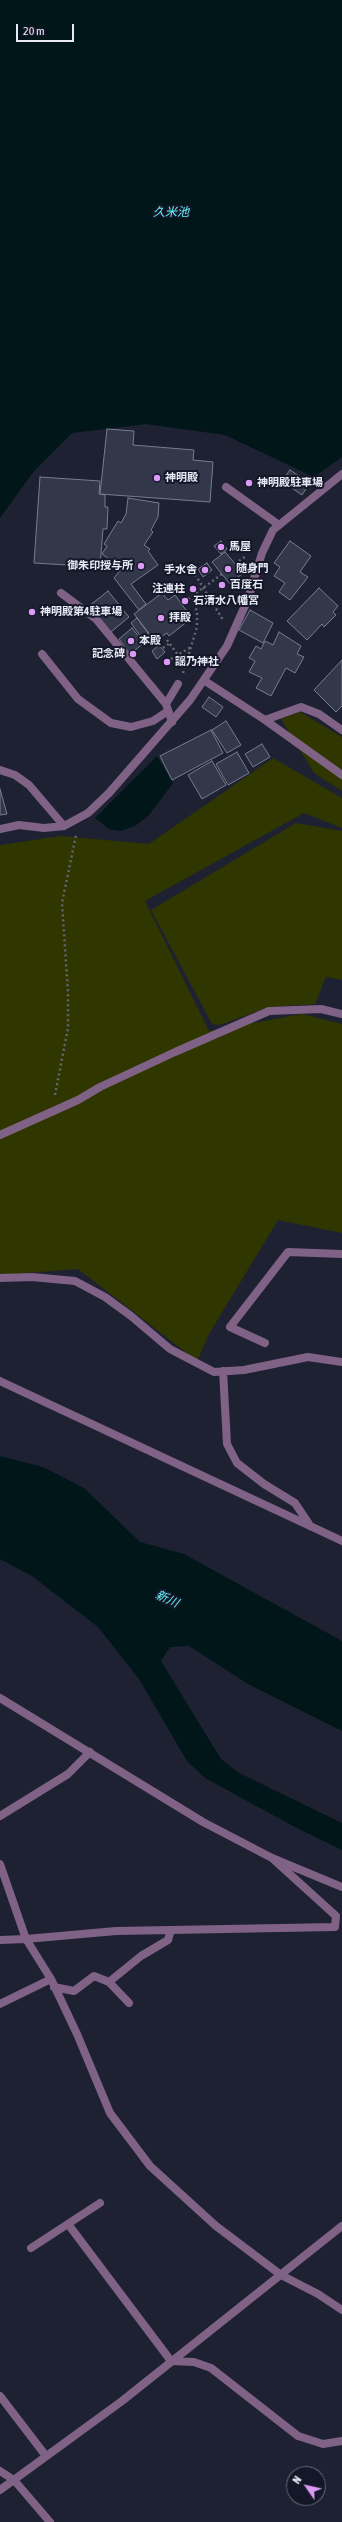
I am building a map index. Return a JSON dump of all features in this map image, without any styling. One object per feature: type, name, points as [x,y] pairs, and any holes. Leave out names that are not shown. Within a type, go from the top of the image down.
[{"type":"street","points":[[0,829],[19,825],[44,828],[64,826],[88,813],[109,793],[172,722],[205,680],[231,636],[248,599],[268,540],[273,530],[342,474]]},
{"type":"street","points":[[226,487],[279,525]]},
{"type":"street","points":[[61,593],[96,619],[167,707],[172,722]]},
{"type":"street","points":[[42,654],[78,699],[111,723],[131,727],[153,721],[167,707],[178,684]]},
{"type":"street","points":[[205,680],[265,720],[342,775]]},
{"type":"street","points":[[265,720],[301,707],[319,714],[342,730]]},
{"type":"street","points":[[0,770],[15,775],[28,785],[64,826]]},
{"type":"street","points":[[0,1135],[50,1113],[136,1070],[269,1012],[320,1010],[342,1014]]},
{"type":"street","points":[[265,1343],[230,1327],[288,1252],[342,1254]]},
{"type":"street","points":[[0,1278],[32,1277],[75,1281],[105,1297],[131,1316],[170,1349],[214,1372],[244,1370],[308,1357],[342,1362]]},
{"type":"street","points":[[222,1371],[227,1444],[237,1463],[264,1484],[295,1503],[310,1525]]},
{"type":"street","points":[[0,1381],[342,1541]]},
{"type":"street","points":[[0,1698],[203,1822],[272,1858],[342,1887]]},
{"type":"street","points":[[0,1816],[68,1774],[90,1752]]},
{"type":"street","points":[[0,1940],[116,1931],[335,1927],[336,1916],[272,1858]]},
{"type":"street","points":[[0,1864],[26,1939],[52,1983],[110,2113],[150,2166],[216,2226],[281,2275],[318,2294],[342,2310]]},
{"type":"street","points":[[109,1982],[141,1956],[168,1940],[171,1930]]},
{"type":"street","points":[[0,2004],[52,1983],[74,1991],[94,1976],[109,1982],[128,2003]]},
{"type":"street","points":[[31,2248],[100,2203]]},
{"type":"street","points":[[68,2224],[171,2361]]},
{"type":"street","points":[[0,2490],[122,2401],[342,2226]]},
{"type":"street","points":[[171,2361],[194,2362],[211,2368],[298,2436],[323,2444],[342,2441]]},
{"type":"street","points":[[0,2396],[46,2456]]},
{"type":"street","points":[[0,2471],[14,2480],[50,2522]]},
{"type":"path","points":[[235,564],[239,561]]},
{"type":"path","points":[[190,566],[231,636]]},
{"type":"path","points":[[188,599],[222,574]]},
{"type":"path","points":[[178,684],[192,647],[197,627],[197,612],[192,596]]},
{"type":"path","points":[[167,640],[178,654]]},
{"type":"path","points":[[163,648],[170,643]]},
{"type":"path","points":[[171,659],[192,647]]},
{"type":"path","points":[[50,1113],[68,1028],[68,992],[62,902],[74,842]]},
{"type":"green space","points":[[300,712],[342,737],[342,791],[314,773],[281,719]]},
{"type":"green space","points":[[273,758],[342,798],[342,828],[304,813],[145,901],[209,1031],[302,1014],[342,1024],[342,1233],[278,1220],[209,1334],[197,1361],[78,1269],[0,1275],[0,845],[61,836],[149,844]]},
{"type":"green space","points":[[296,823],[342,831],[342,980],[326,977],[315,1004],[269,1007],[220,1025],[212,1024],[151,910]]},
{"type":"water","name":"久米池","points":[[0,0],[342,0],[342,457],[314,477],[225,435],[146,424],[72,433],[34,471],[0,518]]},
{"type":"water","points":[[157,756],[173,783],[149,815],[135,826],[120,831],[109,829],[95,818]]},
{"type":"water","name":"新川","points":[[0,1456],[43,1467],[84,1488],[140,1542],[184,1554],[342,1641],[342,1731],[248,1684],[189,1646],[170,1647],[161,1661],[221,1759],[239,1773],[342,1823],[342,1850],[295,1827],[205,1778],[187,1761],[139,1679],[98,1627],[32,1576],[0,1559]]},
{"type":"building","name":"神明殿","points":[[107,429],[134,431],[133,445],[194,450],[193,460],[213,462],[210,502],[100,494]]},
{"type":"building","points":[[290,470],[310,483],[302,495],[282,481]]},
{"type":"building","points":[[40,477],[100,481],[99,494],[105,495],[105,507],[108,507],[107,529],[103,529],[100,567],[34,563]]},
{"type":"building","points":[[128,498],[159,503],[158,517],[151,530],[153,532],[144,545],[150,549],[148,551],[158,565],[131,584],[146,604],[139,610],[114,578],[122,568],[102,554],[107,546],[104,544],[118,521],[121,523],[126,514]]},
{"type":"building","name":"馬屋","points":[[221,541],[227,549],[221,554],[214,546]]},
{"type":"building","points":[[290,541],[311,556],[300,572],[308,577],[290,600],[279,592],[285,583],[274,576],[280,567],[274,563]]},
{"type":"building","name":"随身門","points":[[225,552],[243,573],[230,584],[212,562]]},
{"type":"building","name":"手水舎","points":[[207,563],[212,570],[203,577],[198,569]]},
{"type":"building","points":[[319,588],[338,606],[333,612],[336,615],[324,627],[322,624],[307,640],[287,621]]},
{"type":"building","points":[[108,591],[129,617],[111,632],[89,606]]},
{"type":"building","name":"拝殿","points":[[162,593],[168,600],[175,595],[186,610],[182,614],[188,621],[169,636],[167,633],[155,641],[134,614]]},
{"type":"building","points":[[250,610],[273,623],[263,643],[239,630]]},
{"type":"building","points":[[137,618],[153,640],[146,644],[131,623]]},
{"type":"building","name":"本殿","points":[[132,628],[144,643],[130,654],[119,639]]},
{"type":"building","points":[[279,632],[301,646],[297,654],[304,657],[295,673],[286,668],[271,696],[256,688],[262,678],[249,672],[255,661],[249,658],[256,646],[261,649],[265,641],[273,645]]},
{"type":"building","points":[[159,645],[165,652],[157,659],[152,651]]},
{"type":"building","points":[[342,660],[342,706],[336,712],[314,690]]},
{"type":"building","points":[[209,697],[223,707],[216,717],[202,707]]},
{"type":"building","points":[[226,721],[241,745],[227,753],[212,730]]},
{"type":"building","points":[[211,730],[223,753],[172,780],[160,756]]},
{"type":"building","points":[[262,744],[270,757],[253,767],[245,754]]},
{"type":"building","points":[[237,752],[249,773],[228,785],[216,764]]},
{"type":"building","points":[[212,761],[226,785],[202,799],[188,775]]},
{"type":"building","points":[[0,789],[7,814],[0,815]]},
{"type":"place","name":"神明殿","points":[[157,478]]},
{"type":"place","name":"神明殿駐車場","points":[[249,483]]},
{"type":"place","name":"馬屋","points":[[221,547]]},
{"type":"place","name":"御朱印授与所","points":[[141,566]]},
{"type":"place","name":"随身門","points":[[228,569]]},
{"type":"place","name":"手水舎","points":[[205,570]]},
{"type":"place","name":"百度石","points":[[222,585]]},
{"type":"place","name":"注連柱","points":[[193,589]]},
{"type":"place","name":"石清水八幡宮","points":[[185,601]]},
{"type":"place","name":"神明殿第4駐車場","points":[[32,612]]},
{"type":"place","name":"拝殿","points":[[161,618]]},
{"type":"place","name":"本殿","points":[[131,641]]},
{"type":"place","name":"記念碑","points":[[133,654]]},
{"type":"place","name":"謡乃神社","points":[[167,662]]}]
